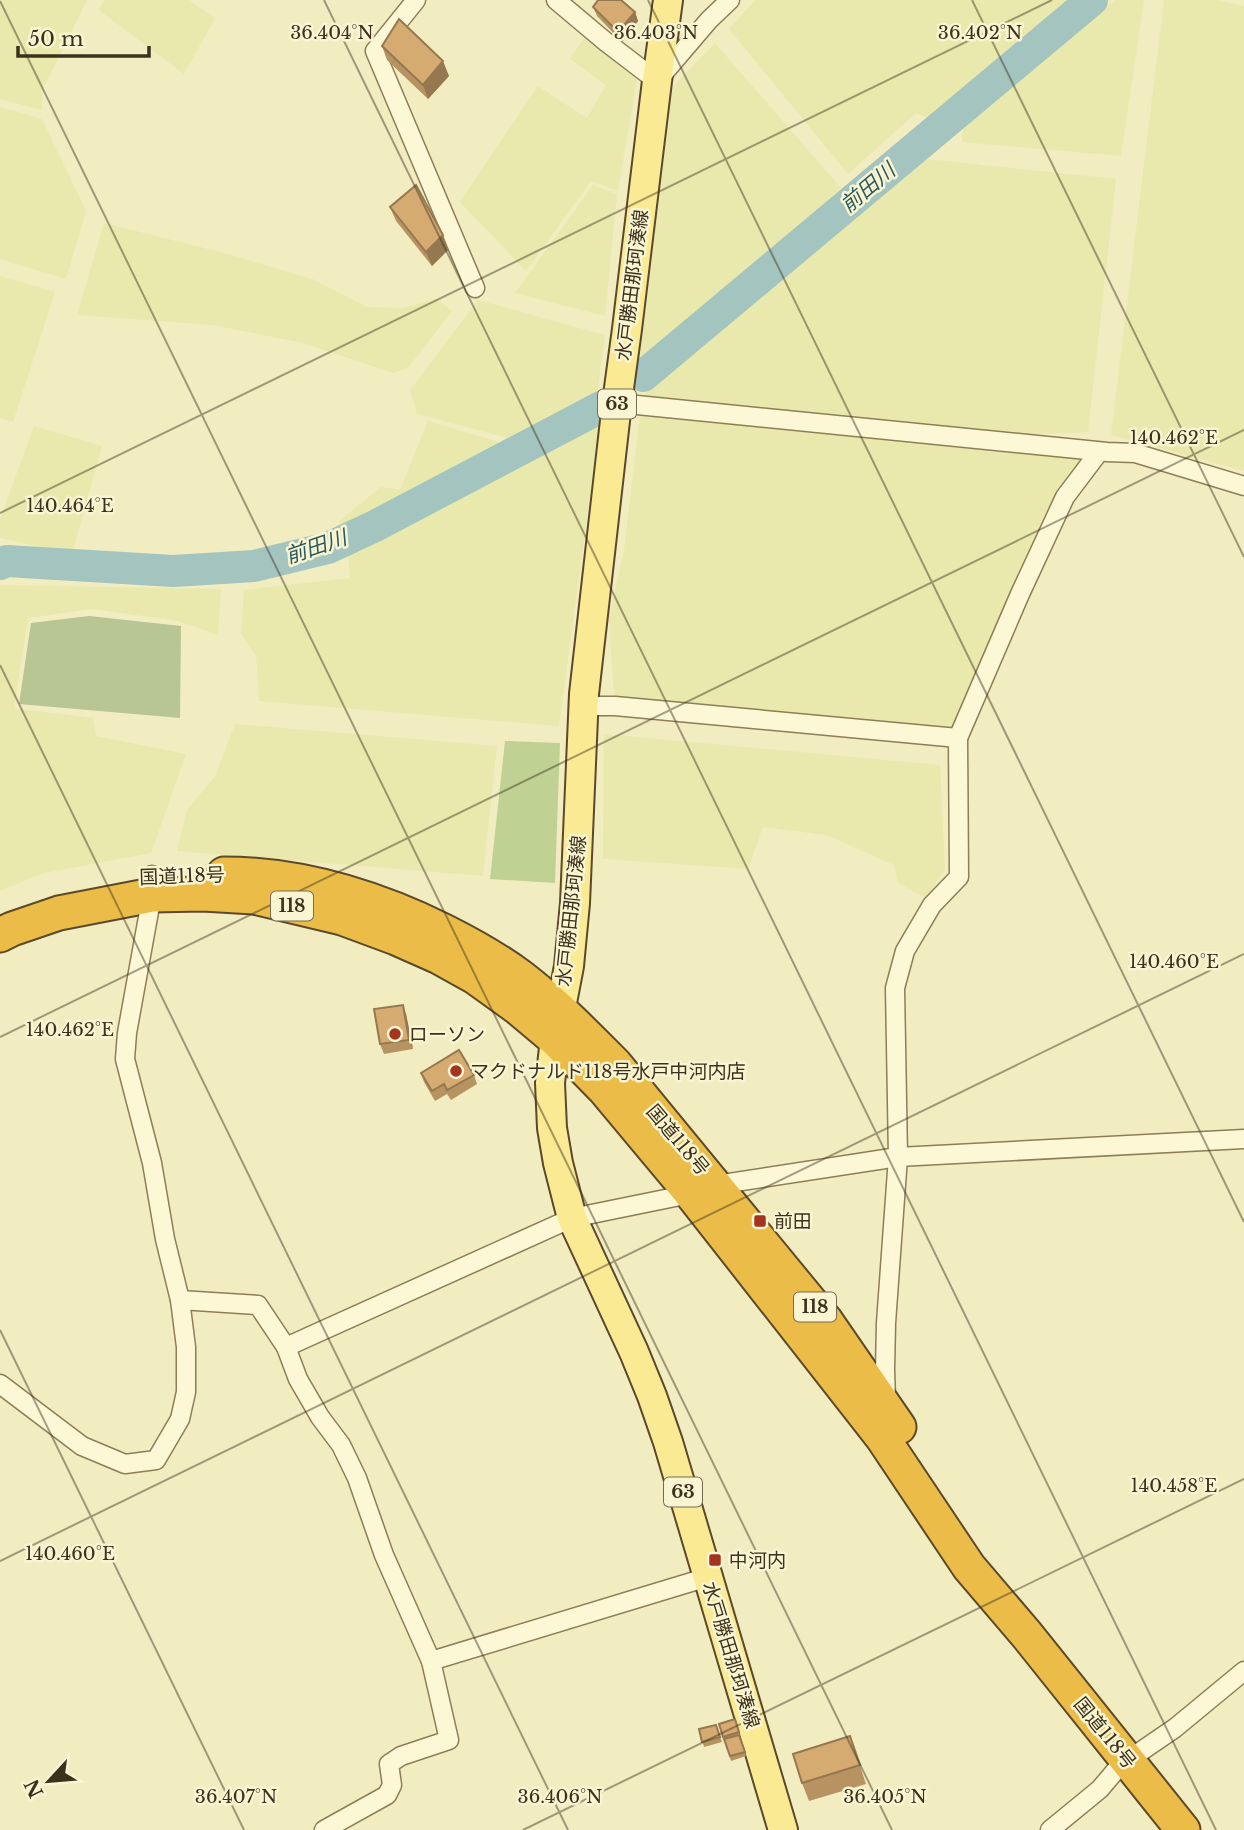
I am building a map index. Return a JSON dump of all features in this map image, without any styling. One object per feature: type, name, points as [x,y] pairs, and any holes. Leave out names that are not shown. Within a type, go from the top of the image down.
[{"type":"highway","name":"国道118号","points":[[0,935],[60,913],[152,885]]},
{"type":"highway","name":"国道118号","points":[[0,914],[79,887],[152,885],[204,894],[254,898],[342,918],[396,938],[475,977],[518,1008],[557,1024],[611,1097],[703,1189],[885,1422],[969,1567],[1183,1830]]},
{"type":"main road","name":"水戸勝田那珂湊線","points":[[668,0],[617,402],[583,706],[575,903],[569,966],[557,1024],[550,1083],[552,1128],[572,1218],[652,1396],[668,1442],[783,1830]]},
{"type":"street","points":[[416,0],[374,51],[475,288]]},
{"type":"street","points":[[556,0],[657,81],[709,20],[730,0]]},
{"type":"street","points":[[617,402],[1099,452],[1135,453],[1244,486]]},
{"type":"street","points":[[885,1422],[886,1323],[898,1157],[895,988],[905,951],[932,905],[959,877],[958,738],[1065,497],[1099,452]]},
{"type":"street","points":[[583,706],[614,706],[958,738]]},
{"type":"street","points":[[0,1384],[82,1446],[125,1464],[156,1460],[180,1419],[186,1392],[186,1347],[180,1300],[165,1239],[152,1163],[125,1059],[152,885]]},
{"type":"street","points":[[286,1347],[572,1218],[703,1189],[898,1157],[1244,1139]]},
{"type":"street","points":[[180,1300],[258,1305],[286,1347],[298,1379],[320,1418],[341,1445],[357,1478],[384,1555],[431,1661],[449,1740],[401,1756],[389,1764],[392,1785],[387,1795],[324,1830]]},
{"type":"street","points":[[431,1661],[708,1577]]},
{"type":"street","points":[[1050,1830],[1100,1789],[1126,1760],[1175,1728],[1244,1671]]},
{"type":"green space","points":[[0,0],[87,0],[43,89],[42,110],[0,99]]},
{"type":"green space","points":[[104,0],[189,0],[215,18],[184,74],[99,10]]},
{"type":"green space","points":[[755,0],[1075,0],[927,118],[916,113],[848,174],[729,29]]},
{"type":"green space","points":[[1115,0],[1144,0],[1121,156],[962,142],[963,126]]},
{"type":"green space","points":[[1164,0],[1217,0],[1244,6],[1244,471],[1111,435]]},
{"type":"green space","points":[[586,35],[639,67],[618,191],[591,181],[526,271],[460,202],[538,86],[587,118],[606,85],[570,59]]},
{"type":"green space","points":[[715,43],[841,188],[759,265],[633,376],[665,95]]},
{"type":"green space","points":[[0,107],[42,119],[86,211],[66,279],[0,259]]},
{"type":"green space","points":[[927,159],[1116,179],[1088,432],[1024,435],[641,397]]},
{"type":"green space","points":[[593,185],[617,194],[605,316],[515,293]]},
{"type":"green space","points":[[104,223],[228,254],[315,280],[367,307],[403,308],[437,299],[452,311],[408,368],[393,373],[303,343],[213,325],[77,315]]},
{"type":"green space","points":[[0,276],[55,292],[13,422],[0,418]]},
{"type":"green space","points":[[478,300],[605,335],[596,403],[519,441],[417,414],[410,390]]},
{"type":"green space","points":[[640,414],[1082,459],[956,733],[614,696],[609,618],[624,550]]},
{"type":"green space","points":[[601,415],[559,726],[259,701],[256,656],[241,633],[244,590],[350,578],[348,552]]},
{"type":"green space","points":[[428,421],[516,447],[347,535],[339,521],[381,487],[400,490]]},
{"type":"green space","points":[[34,426],[102,446],[72,554],[0,538],[0,519]]},
{"type":"green space","points":[[0,585],[221,589],[218,635],[178,621],[92,609],[28,618],[14,708],[93,718],[96,736],[186,754],[151,853],[44,873],[0,891]]},
{"type":"green space","points":[[89,616],[181,626],[180,718],[19,704],[31,623]]},
{"type":"green space","points":[[235,724],[497,746],[483,876],[177,851],[187,810],[215,776]]},
{"type":"green space","points":[[604,734],[940,765],[945,869],[926,898],[898,883],[894,865],[826,835],[763,827],[748,869],[603,859]]},
{"type":"green space","points":[[505,741],[560,743],[555,883],[490,879]]},
{"type":"building","points":[[598,0],[621,0],[635,12],[618,32],[593,7]]},
{"type":"building","points":[[399,19],[443,61],[423,85],[382,46]]},
{"type":"building","points":[[416,185],[443,235],[426,252],[390,207]]},
{"type":"building","name":"ローソン","points":[[403,1005],[409,1040],[380,1044],[374,1009]]},
{"type":"building","points":[[459,1050],[474,1075],[447,1090],[444,1084],[432,1091],[421,1073]]},
{"type":"building","points":[[735,1719],[739,1732],[723,1737],[719,1724]]},
{"type":"building","points":[[716,1725],[720,1737],[702,1742],[699,1729]]},
{"type":"building","points":[[739,1735],[745,1752],[730,1756],[724,1739]]},
{"type":"building","points":[[850,1736],[860,1765],[802,1783],[793,1754]]},
{"type":"waterway","name":"前田川","points":[[643,376],[1092,0]]},
{"type":"waterway","name":"前田川","points":[[0,564],[7,561],[173,571],[254,566],[328,548],[603,406]]},
{"type":"place","name":"ローソン","points":[[395,1034]]},
{"type":"place","name":"マクドナルド118号水戸中河内店","points":[[456,1071]]},
{"type":"place","name":"前田","points":[[760,1221]]},
{"type":"place","name":"中河内","points":[[715,1560]]}]
